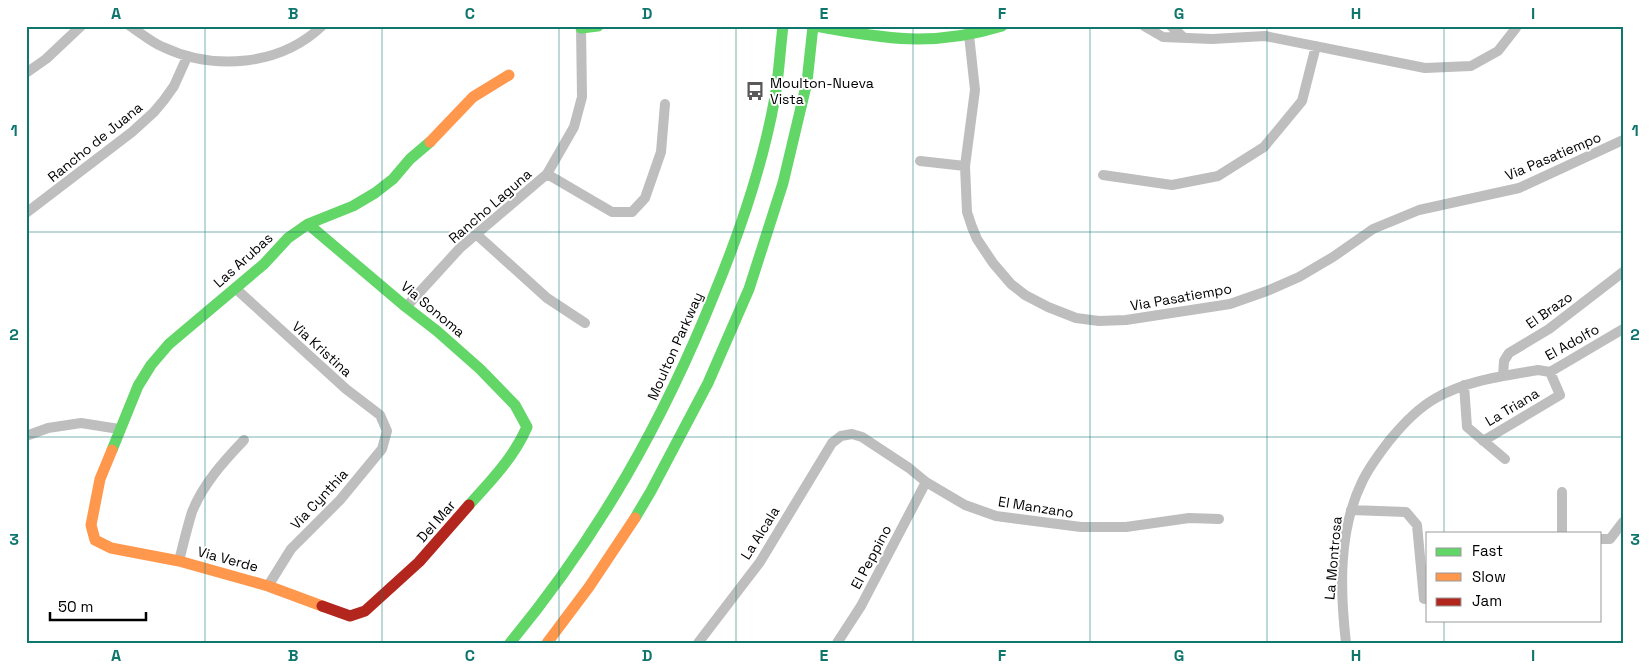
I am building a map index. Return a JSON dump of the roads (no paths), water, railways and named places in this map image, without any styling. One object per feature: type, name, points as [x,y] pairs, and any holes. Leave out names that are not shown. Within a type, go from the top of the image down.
[{"type":"street","points":[[26,74],[46,59],[81,26]]},
{"type":"street","points":[[130,26],[161,47],[187,57],[214,62],[238,62],[292,48],[316,33],[322,26]]},
{"type":"street","points":[[581,27],[598,26]]},
{"type":"street","name":"Moulton Parkway","points":[[510,643],[581,551],[630,471],[681,372],[713,300],[738,236],[758,169],[775,97],[783,26]]},
{"type":"street","points":[[547,643],[589,587],[641,507],[678,442],[728,340],[749,289],[783,183],[806,82],[815,26],[899,38],[941,39],[970,36],[1002,26]]},
{"type":"street","points":[[1144,26],[1163,37],[1212,39],[1265,36],[1425,68],[1471,66],[1498,51],[1516,28]]},
{"type":"street","points":[[1171,26],[1183,37]]},
{"type":"street","name":"Rancho Laguna","points":[[406,307],[460,248],[547,174],[574,127],[582,97],[581,27]]},
{"type":"street","name":"Via Pasatiempo","points":[[970,36],[975,90],[965,166],[967,212],[972,227],[977,239],[993,263],[1011,284],[1033,299],[1076,318],[1100,321],[1126,320],[1230,304],[1299,277],[1333,257],[1373,229],[1419,210],[1519,188],[1623,140]]},
{"type":"street","points":[[1103,175],[1172,184],[1218,176],[1264,147],[1302,100],[1316,46]]},
{"type":"street","name":"Rancho de Juana","points":[[26,213],[132,132],[154,112],[174,86],[187,57]]},
{"type":"street","name":"Las Arubas","points":[[95,540],[91,525],[100,479],[119,429],[138,386],[150,365],[169,344],[264,264],[288,238],[308,224],[353,206],[375,193],[436,137],[473,97],[509,75]]},
{"type":"street","points":[[547,174],[612,212],[632,212],[645,198],[661,152],[665,104]]},
{"type":"street","points":[[920,162],[965,166]]},
{"type":"street","name":"Via Sonoma","points":[[308,224],[406,307],[437,330],[480,369],[515,405],[527,427]]},
{"type":"street","points":[[476,234],[547,298],[585,323]]},
{"type":"street","name":"El Brazo","points":[[1503,376],[1504,361],[1509,352],[1550,329],[1623,272]]},
{"type":"street","name":"Via Kristina","points":[[235,288],[346,389],[380,415],[387,431]]},
{"type":"street","name":"El Adolfo","points":[[1503,376],[1538,370],[1550,372],[1623,329]]},
{"type":"street","name":"La Triana","points":[[1483,441],[1560,395],[1550,372]]},
{"type":"street","name":"La Montrosa","points":[[1346,643],[1341,587],[1346,530],[1351,510],[1365,476],[1374,461],[1411,416],[1435,398],[1464,385],[1503,376]]},
{"type":"street","points":[[1464,385],[1467,427],[1505,459]]},
{"type":"street","points":[[26,436],[48,428],[81,423],[119,429]]},
{"type":"street","name":"Del Mar","points":[[350,616],[365,611],[420,562],[500,470],[520,443],[527,427]]},
{"type":"street","name":"Via Cynthia","points":[[268,586],[291,549],[340,500],[382,449],[387,431]]},
{"type":"street","name":"El Manzano","points":[[841,436],[852,434],[862,437],[909,468],[926,482],[965,505],[996,516],[1081,527],[1126,527],[1189,518],[1219,519]]},
{"type":"street","name":"La Alcala","points":[[698,643],[760,562],[832,443],[841,436]]},
{"type":"street","points":[[179,561],[193,511],[207,484],[244,440]]},
{"type":"street","name":"El Peppino","points":[[837,643],[861,606],[926,482]]},
{"type":"street","points":[[1562,492],[1562,532]]},
{"type":"street","points":[[1351,510],[1406,512],[1417,525],[1424,550],[1424,599]]},
{"type":"street","points":[[1602,539],[1610,539],[1623,522]]},
{"type":"street","name":"Via Verde","points":[[95,540],[111,548],[179,561],[268,586],[350,616]]},
{"type":"place","name":"Moulton-Nueva Vista","points":[[755,91]]}]
